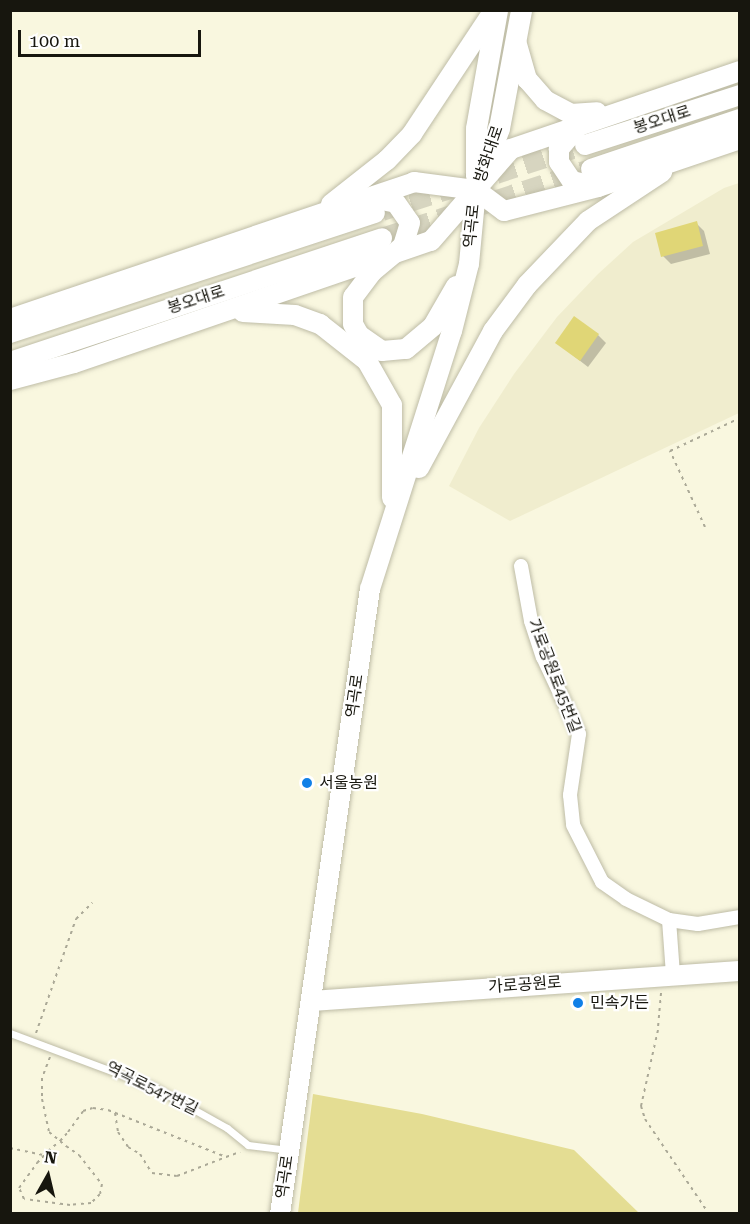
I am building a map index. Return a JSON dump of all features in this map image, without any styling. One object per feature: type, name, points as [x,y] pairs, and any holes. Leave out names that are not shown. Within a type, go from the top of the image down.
[{"type":"main road","name":"방화대로","points":[[476,190],[476,128],[495,10]]},
{"type":"main road","name":"방화대로","points":[[476,190],[500,128],[521,10]]},
{"type":"street","points":[[319,213],[380,167],[412,134],[495,10]]},
{"type":"street","points":[[516,41],[530,85],[557,109],[571,114],[624,110]]},
{"type":"street","points":[[10,380],[223,313],[431,241],[511,149],[740,71]]},
{"type":"street","name":"봉오대로","points":[[585,145],[740,95]]},
{"type":"street","name":"봉오대로","points":[[594,178],[740,119]]},
{"type":"street","points":[[579,126],[560,149],[559,162],[572,181],[594,178]]},
{"type":"street","points":[[372,205],[414,182],[476,190],[504,211],[594,178],[740,139]]},
{"type":"street","points":[[392,518],[493,332],[527,285],[588,221],[698,151]]},
{"type":"street","name":"역곡로","points":[[280,1214],[370,589],[430,406],[468,264],[476,190]]},
{"type":"street","points":[[10,319],[319,213],[396,203],[410,223],[403,246],[360,285],[351,309],[359,335],[382,351],[406,349],[424,337],[468,264]]},
{"type":"street","name":"봉오대로","points":[[10,333],[372,205]]},
{"type":"street","name":"봉오대로","points":[[10,362],[382,238]]},
{"type":"street","points":[[223,313],[295,315],[337,334],[367,361],[392,405],[392,518]]},
{"type":"street","name":"가로공원로45번길","points":[[521,566],[540,648],[579,735],[570,795],[573,825],[602,882],[626,899],[669,920],[698,924],[740,917]]},
{"type":"street","points":[[666,975],[669,920]]},
{"type":"street","name":"가로공원로","points":[[310,1001],[740,971]]},
{"type":"lane","name":"역곡로547번길","points":[[10,1033],[56,1047],[152,1086],[227,1128],[248,1145],[289,1151]]},
{"type":"path","points":[[705,527],[670,451],[740,418]]},
{"type":"path","points":[[34,1040],[76,919],[92,903]]},
{"type":"path","points":[[666,975],[658,1030],[641,1106],[645,1119],[709,1214]]},
{"type":"path","points":[[56,1047],[42,1077],[42,1100],[49,1132],[60,1141],[79,1155],[102,1184],[100,1194],[91,1203],[70,1205],[24,1199],[19,1188],[45,1155],[60,1141],[83,1111],[93,1108],[115,1113],[226,1157]]},
{"type":"path","points":[[115,1113],[118,1132],[128,1147],[140,1154],[152,1173],[177,1176],[226,1157],[248,1145]]},
{"type":"path","points":[[10,1148],[45,1155]]},
{"type":"shaded area","points":[[739,183],[739,413],[510,521],[449,486],[479,428],[514,374],[557,317],[598,274],[633,242],[724,188]]},
{"type":"shaded area","points":[[313,1094],[422,1114],[574,1150],[639,1213],[298,1213]]},
{"type":"building","points":[[697,221],[703,246],[661,257],[655,233]]},
{"type":"building","points":[[574,316],[599,334],[580,361],[555,343]]},
{"type":"tunnel","points":[[382,211],[585,145]]},
{"type":"tunnel","points":[[382,238],[591,169]]},
{"type":"place","name":"서울농원","points":[[307,783]]},
{"type":"place","name":"민속가든","points":[[578,1003]]}]
